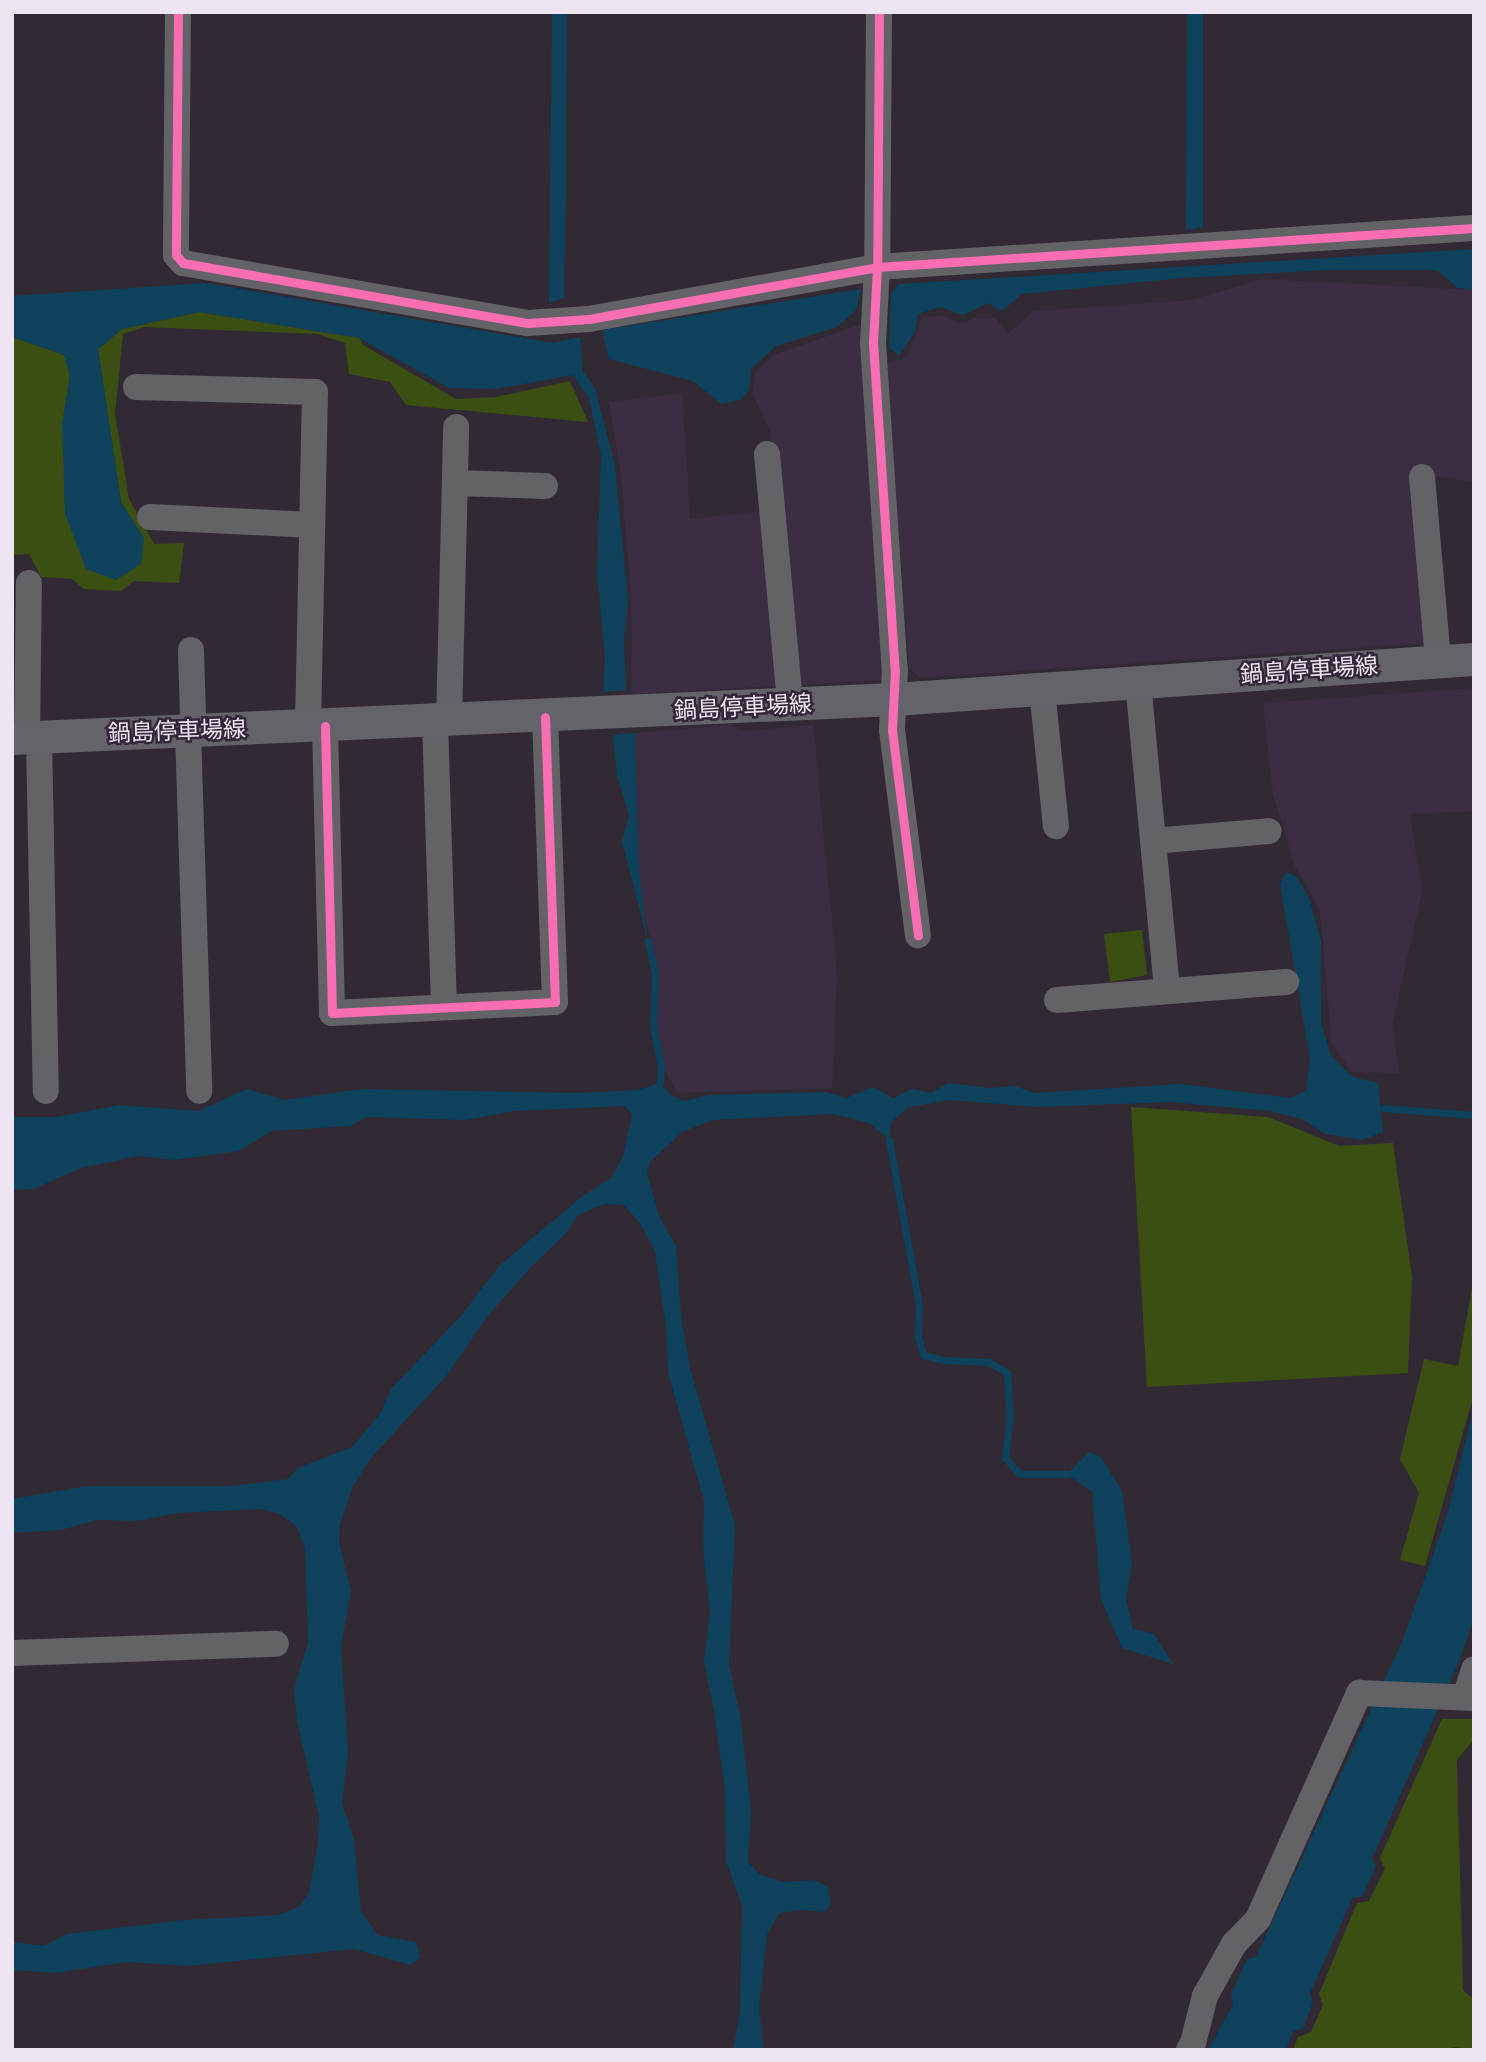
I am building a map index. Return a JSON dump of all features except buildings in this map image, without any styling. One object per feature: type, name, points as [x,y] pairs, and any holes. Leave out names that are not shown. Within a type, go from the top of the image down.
[{"type":"main road","name":"鍋島停車場線","points":[[26,738],[545,717],[894,699],[1474,659]]},
{"type":"street","points":[[178,12],[176,255],[183,263],[548,324],[877,267],[1474,228]]},
{"type":"street","points":[[879,12],[877,267],[873,343],[895,670],[892,730],[918,935]]},
{"type":"street","points":[[136,387],[315,392],[313,525],[317,726],[332,1013],[555,1002],[545,717]]},
{"type":"street","points":[[444,1007],[442,721],[456,426]]},
{"type":"street","points":[[767,454],[790,704]]},
{"type":"street","points":[[1423,477],[1438,661]]},
{"type":"street","points":[[455,483],[545,486]]},
{"type":"street","points":[[150,517],[313,525]]},
{"type":"street","points":[[29,583],[26,738],[46,1091]]},
{"type":"street","points":[[191,650],[194,717],[188,731],[199,1091]]},
{"type":"street","points":[[1138,682],[1167,991]]},
{"type":"street","points":[[1042,689],[1056,826]]},
{"type":"street","points":[[1153,841],[1269,831]]},
{"type":"street","points":[[1058,1000],[1286,982]]},
{"type":"street","points":[[12,1653],[276,1644]]},
{"type":"street","points":[[1189,2050],[1205,1996],[1234,1944],[1258,1919],[1359,1693],[1469,1697],[1474,1670]]},
{"type":"shaded area","points":[[1263,279],[1474,290],[1474,482],[1413,473],[1427,643],[920,678],[909,667],[886,364],[908,356],[922,318],[941,315],[963,324],[975,318],[995,318],[1009,333],[1034,311],[1191,300]]},
{"type":"shaded area","points":[[865,323],[883,680],[632,694],[631,591],[621,474],[609,402],[682,393],[690,519],[779,509],[771,433],[753,395],[756,371],[776,354]]},
{"type":"shaded area","points":[[1474,688],[1474,811],[1410,814],[1422,893],[1392,1024],[1399,1073],[1352,1072],[1332,1044],[1320,910],[1294,864],[1273,794],[1263,703]]},
{"type":"shaded area","points":[[730,725],[743,731],[813,725],[837,976],[832,1088],[677,1093],[664,1068],[656,1025],[659,973],[645,918],[639,873],[635,733]]},
{"type":"green space","points":[[199,312],[360,338],[363,345],[456,399],[496,397],[570,381],[588,422],[406,405],[390,382],[349,374],[345,343],[318,334],[144,327],[123,334],[115,414],[129,499],[154,544],[184,543],[179,583],[134,581],[121,591],[84,589],[72,579],[41,577],[29,554],[12,555],[12,337],[64,355],[70,376],[62,425],[144,539],[121,502],[98,349],[122,329]]},
{"type":"green space","points":[[1142,930],[1147,975],[1110,982],[1104,934]]},
{"type":"green space","points":[[1131,1107],[1268,1117],[1339,1146],[1393,1143],[1412,1277],[1408,1373],[1147,1387]]},
{"type":"green space","points":[[1474,1276],[1474,1394],[1425,1566],[1400,1560],[1419,1493],[1400,1459],[1424,1359],[1458,1366]]},
{"type":"green space","points":[[1442,1719],[1474,1719],[1474,1739],[1457,1760],[1463,1990],[1474,2000],[1474,2050],[1455,2047],[1444,2050],[1293,2050],[1298,2037],[1311,2032],[1323,2005],[1319,1994],[1357,1903],[1369,1901],[1385,1869],[1380,1858]]},
{"type":"water","points":[[552,12],[567,12],[566,193],[564,298],[549,303]]},
{"type":"water","points":[[1187,12],[1203,12],[1203,227],[1186,230]]},
{"type":"water","points":[[1474,249],[1474,290],[1458,288],[1436,270],[1328,270],[1182,278],[1022,294],[1002,311],[988,303],[963,315],[940,307],[918,314],[915,332],[899,356],[889,347],[891,293],[899,284]]},
{"type":"water","points":[[206,283],[553,343],[580,337],[583,371],[595,388],[615,466],[628,601],[624,640],[626,690],[603,692],[605,656],[597,575],[601,456],[589,398],[573,375],[496,389],[449,388],[359,338],[199,312],[122,329],[98,349],[121,502],[144,538],[141,564],[116,580],[86,569],[65,514],[62,425],[70,376],[64,355],[12,337],[12,296]]},
{"type":"water","points":[[861,289],[856,310],[837,327],[776,346],[751,369],[749,390],[740,400],[721,404],[693,381],[609,359],[602,330]]},
{"type":"water","points":[[635,733],[639,873],[648,941],[622,842],[629,815],[617,776],[613,735]]},
{"type":"water","points":[[1286,872],[1297,877],[1309,898],[1321,941],[1321,1022],[1331,1056],[1353,1077],[1378,1083],[1383,1132],[1362,1140],[1325,1134],[1302,1119],[1269,1111],[1171,1102],[1037,1107],[950,1100],[909,1107],[891,1122],[889,1140],[869,1123],[833,1114],[713,1120],[682,1132],[650,1162],[647,1173],[659,1216],[676,1246],[681,1317],[690,1368],[735,1525],[729,1665],[740,1715],[751,1810],[748,1862],[760,1875],[784,1882],[814,1880],[828,1887],[831,1904],[824,1912],[801,1910],[779,1913],[767,1935],[759,2008],[764,2050],[733,2050],[740,2012],[742,1906],[726,1861],[725,1790],[704,1661],[710,1613],[703,1549],[704,1501],[668,1372],[666,1327],[655,1251],[640,1223],[624,1205],[604,1204],[578,1215],[567,1232],[529,1269],[487,1317],[447,1375],[370,1459],[353,1486],[340,1524],[339,1541],[351,1592],[341,1647],[348,1752],[342,1803],[354,1840],[361,1911],[377,1935],[416,1942],[420,1957],[411,1965],[354,1949],[188,1966],[127,1962],[55,1973],[12,1970],[12,1942],[44,1946],[67,1934],[184,1920],[278,1915],[299,1907],[309,1893],[318,1844],[319,1816],[297,1721],[294,1690],[308,1642],[305,1548],[297,1527],[280,1514],[262,1509],[178,1513],[136,1521],[97,1520],[61,1530],[12,1533],[12,1499],[86,1486],[231,1486],[288,1479],[298,1468],[352,1447],[380,1414],[391,1389],[461,1316],[499,1266],[584,1195],[611,1178],[623,1157],[632,1115],[625,1106],[514,1111],[466,1120],[366,1117],[351,1126],[271,1131],[239,1151],[174,1160],[139,1156],[81,1168],[33,1189],[12,1190],[12,1117],[57,1117],[119,1105],[198,1111],[247,1089],[284,1100],[362,1089],[578,1093],[638,1090],[660,1083],[670,1095],[684,1101],[710,1095],[826,1092],[846,1098],[874,1087],[893,1098],[912,1089],[931,1093],[949,1083],[990,1088],[1015,1086],[1034,1093],[1181,1084],[1290,1098],[1306,1091],[1310,1059],[1280,884]]},
{"type":"water","points":[[1474,1407],[1474,1617],[1460,1659],[1372,1859],[1376,1866],[1362,1897],[1353,1897],[1310,1993],[1313,2002],[1303,2029],[1293,2031],[1286,2050],[1208,2050],[1233,2005],[1231,1994],[1247,1959],[1256,1957],[1403,1640],[1448,1512]]},
{"type":"water","points":[[1089,1452],[1101,1457],[1122,1491],[1132,1562],[1126,1599],[1133,1629],[1154,1634],[1173,1664],[1122,1648],[1101,1599],[1092,1492],[1067,1474]]},
{"type":"waterway","points":[[648,941],[655,973],[653,1025],[661,1067],[660,1083]]},
{"type":"waterway","points":[[1383,1108],[1474,1115]]},
{"type":"waterway","points":[[889,1140],[919,1305],[918,1336],[923,1355],[943,1360],[989,1362],[1007,1373],[1010,1416],[1005,1458],[1020,1474],[1067,1474]]},
{"type":"cycle path","points":[[178,12],[176,255],[183,263],[528,323],[589,319],[877,267],[1474,228]]},
{"type":"cycle path","points":[[879,12],[877,267],[873,343],[895,670],[892,730],[918,935]]},
{"type":"cycle path","points":[[325,726],[332,1013],[555,1002],[545,717]]}]
